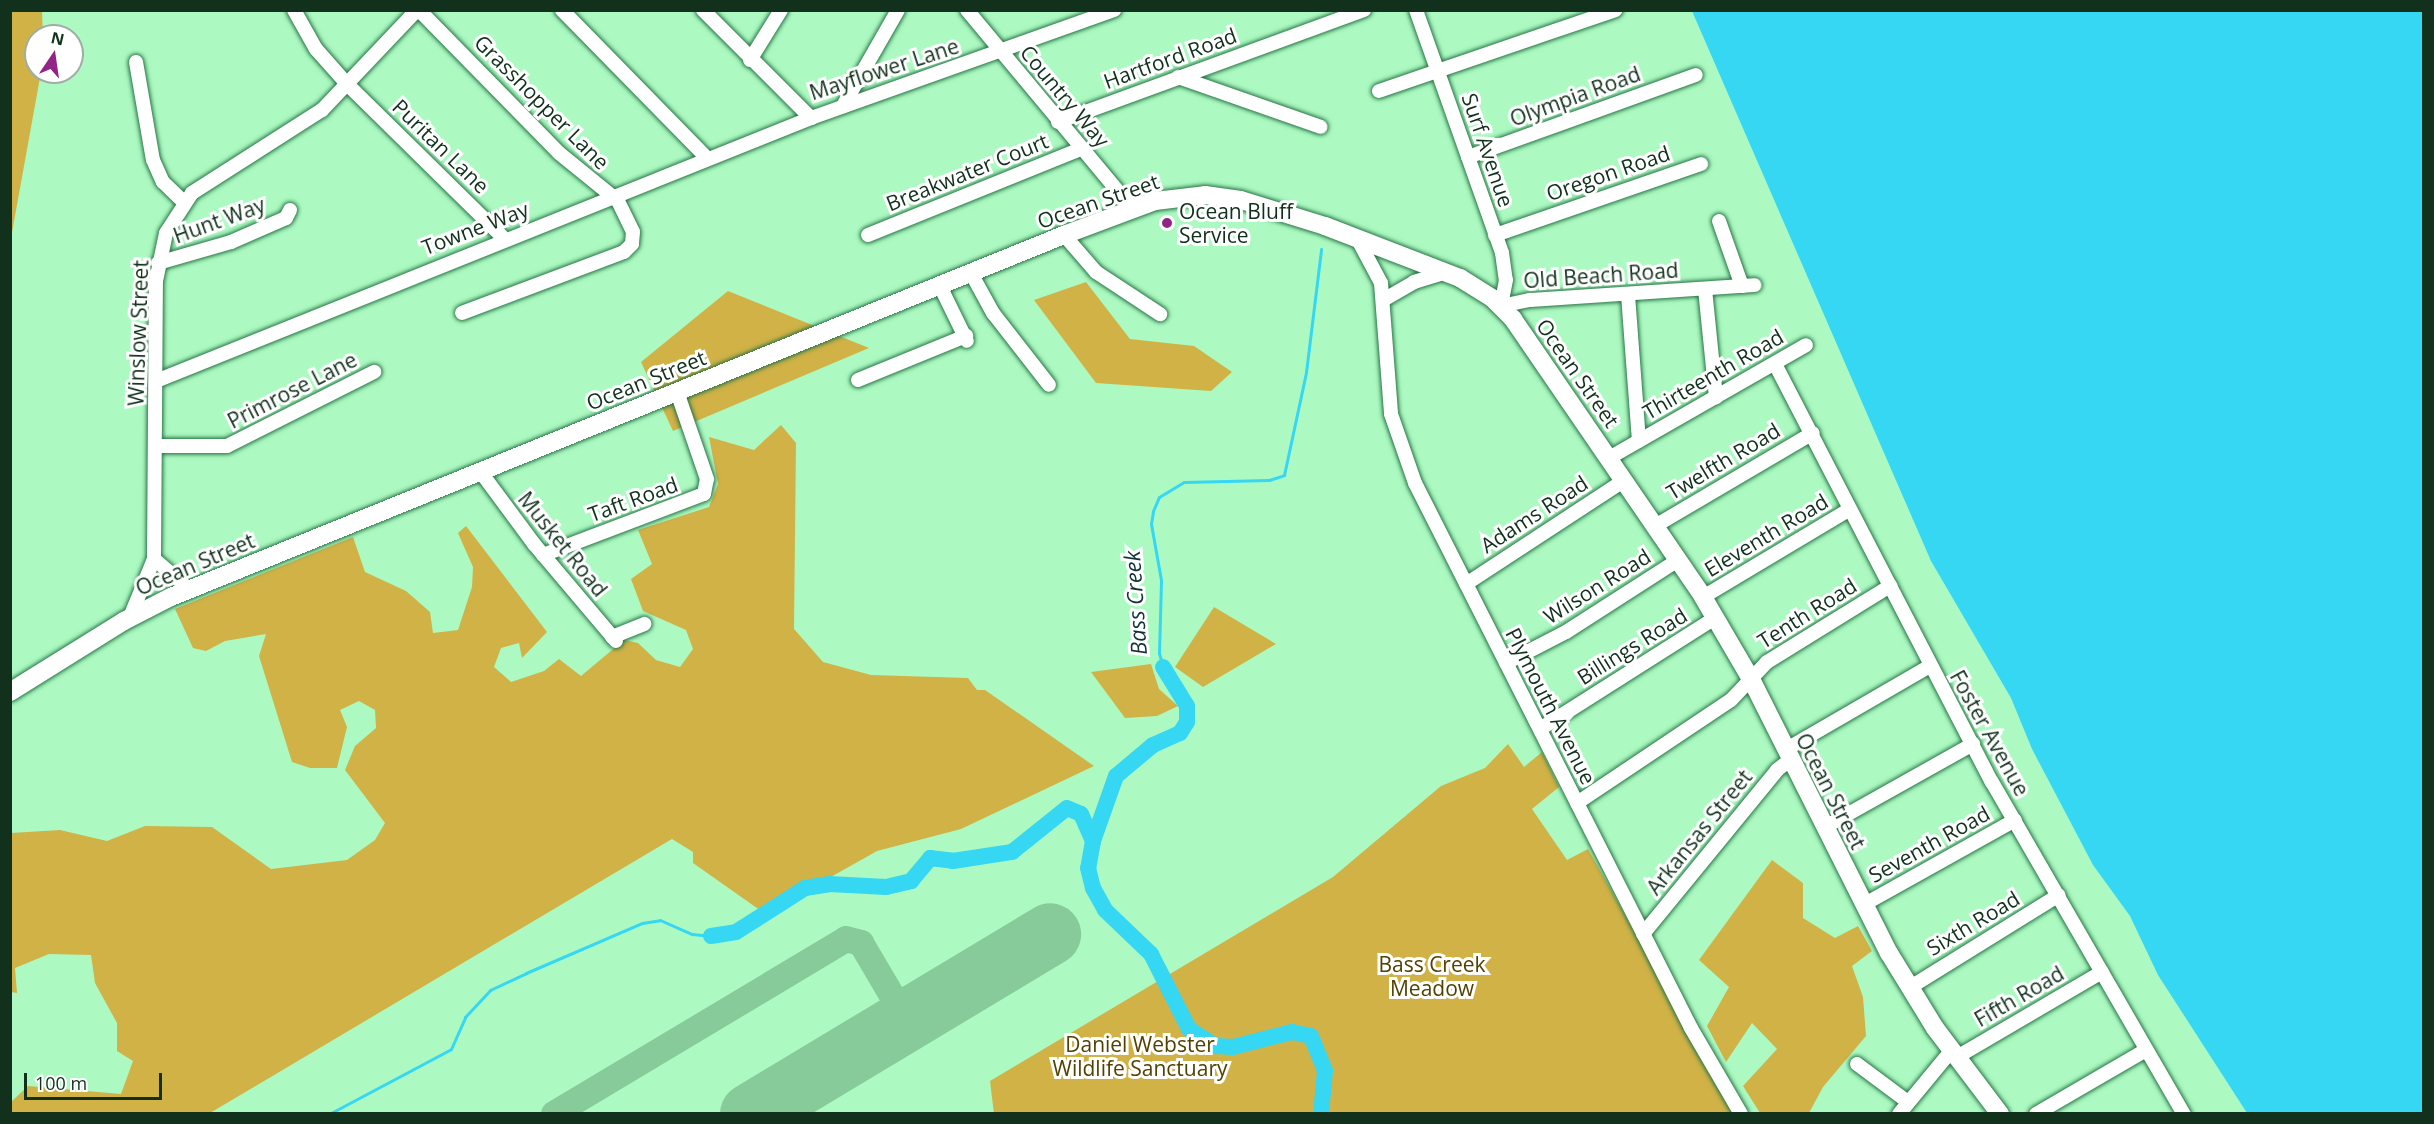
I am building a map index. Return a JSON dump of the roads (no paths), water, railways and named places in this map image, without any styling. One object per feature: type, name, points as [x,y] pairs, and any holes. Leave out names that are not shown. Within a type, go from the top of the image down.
[{"type":"main road","name":"Ocean Street","points":[[10,692],[130,617],[189,589],[1132,208],[1174,198],[1218,196],[1274,209],[1446,272],[1501,306],[1625,480],[1703,597],[1751,679],[1863,905],[1909,988],[1954,1054],[2000,1113]]},
{"type":"street","name":"Puritan Lane","points":[[294,10],[316,49],[347,84],[506,239]]},
{"type":"street","name":"Winslow Street","points":[[130,617],[153,559],[157,446],[158,263],[166,233],[184,202],[226,168],[322,110],[418,10]]},
{"type":"street","name":"Grasshopper Lane","points":[[418,10],[559,153],[610,197],[618,201],[633,232],[627,250],[462,313]]},
{"type":"street","points":[[562,10],[707,158]]},
{"type":"street","name":"Mayflower Lane","points":[[703,10],[750,60],[811,118],[1114,10]]},
{"type":"street","points":[[750,60],[781,10]]},
{"type":"street","points":[[843,106],[898,10]]},
{"type":"street","name":"Country Way","points":[[967,10],[1132,208]]},
{"type":"street","name":"Hartford Road","points":[[1058,122],[1364,10]]},
{"type":"street","name":"Surf Avenue","points":[[1416,10],[1506,270],[1501,306]]},
{"type":"street","points":[[1379,91],[1439,73],[1615,10]]},
{"type":"street","points":[[136,62],[153,160],[163,182],[184,202]]},
{"type":"street","name":"Olympia Road","points":[[1468,157],[1696,75]]},
{"type":"street","points":[[1178,77],[1321,127]]},
{"type":"street","name":"Towne Way","points":[[156,381],[811,118]]},
{"type":"street","name":"Breakwater Court","points":[[868,234],[1081,149]]},
{"type":"street","name":"Oregon Road","points":[[1495,235],[1701,164]]},
{"type":"street","name":"Hunt Way","points":[[158,263],[231,242],[286,218],[290,210]]},
{"type":"street","name":"Old Beach Road","points":[[1501,306],[1530,300],[1748,285],[1719,221]]},
{"type":"street","points":[[1064,235],[1096,272],[1160,314]]},
{"type":"street","name":"Plymouth Avenue","points":[[1357,238],[1370,256],[1384,299],[1388,391],[1395,432],[1415,483],[1691,1028],[1741,1113]]},
{"type":"street","points":[[1384,299],[1414,282],[1446,272]]},
{"type":"street","points":[[972,273],[993,313],[1049,385]]},
{"type":"street","points":[[858,380],[967,338],[940,286]]},
{"type":"street","points":[[1705,289],[1716,397]]},
{"type":"street","points":[[1628,295],[1639,441]]},
{"type":"street","name":"Thirteenth Road","points":[[1609,458],[1806,345]]},
{"type":"street","name":"Foster Avenue","points":[[1775,364],[1813,433],[1930,666],[2015,820],[2184,1113]]},
{"type":"street","name":"Primrose Lane","points":[[157,446],[228,446],[374,372]]},
{"type":"street","name":"Taft Road","points":[[543,555],[704,494],[707,479],[677,392]]},
{"type":"street","name":"Twelfth Road","points":[[1655,526],[1813,433]]},
{"type":"street","name":"Musket Road","points":[[480,471],[543,555],[614,639],[645,624]]},
{"type":"street","name":"Adams Road","points":[[1466,584],[1625,480]]},
{"type":"street","name":"Eleventh Road","points":[[1703,597],[1850,509]]},
{"type":"street","points":[[153,559],[189,589]]},
{"type":"street","name":"Wilson Road","points":[[1506,663],[1566,632],[1678,560]]},
{"type":"street","name":"Tenth Road","points":[[1577,803],[1731,700],[1767,662],[1890,586]]},
{"type":"street","name":"Billings Road","points":[[1540,729],[1715,618]]},
{"type":"street","name":"Arkansas Street","points":[[1643,934],[1787,755],[1930,666]]},
{"type":"street","points":[[1825,827],[1973,744]]},
{"type":"street","name":"Seventh Road","points":[[1863,905],[2015,820]]},
{"type":"street","name":"Sixth Road","points":[[1909,988],[2059,895]]},
{"type":"street","name":"Fifth Road","points":[[1899,1113],[1954,1054],[2102,972]]},
{"type":"street","points":[[2036,1113],[2146,1050]]},
{"type":"street","points":[[1857,1064],[1908,1102]]},
{"type":"water","points":[[1692,11],[2423,11],[2423,1113],[2247,1113],[2158,975],[2130,916],[2093,865],[2032,749],[2011,698],[1931,561]]},
{"type":"waterway","name":"Bass Creek","points":[[1163,667],[1159,653],[1161,580],[1151,524],[1153,511],[1159,497],[1184,482],[1269,480],[1284,475],[1306,372],[1321,249]]},
{"type":"waterway","name":"Bass Creek","points":[[1163,667],[1187,706],[1187,722],[1180,733],[1153,745],[1116,776],[1093,841],[1088,868],[1093,888],[1105,910],[1151,954],[1189,1029],[1216,1046],[1233,1047],[1292,1032],[1311,1036],[1325,1070],[1321,1114]]},
{"type":"waterway","points":[[711,936],[736,932],[805,888],[829,884],[886,887],[911,881],[930,858],[953,861],[1012,852],[1067,808],[1081,814],[1093,841]]},
{"type":"waterway","points":[[329,1114],[451,1049],[465,1017],[490,990],[526,973],[642,923],[660,920],[692,934],[711,936]]},
{"type":"place","name":"Ocean Bluff Service","points":[[1167,223]]},
{"type":"park label","name":"Bass Creek Meadow","points":[[1432,976]]},
{"type":"park label","name":"Daniel Webster Wildlife Sanctuary","points":[[1140,1056]]}]
